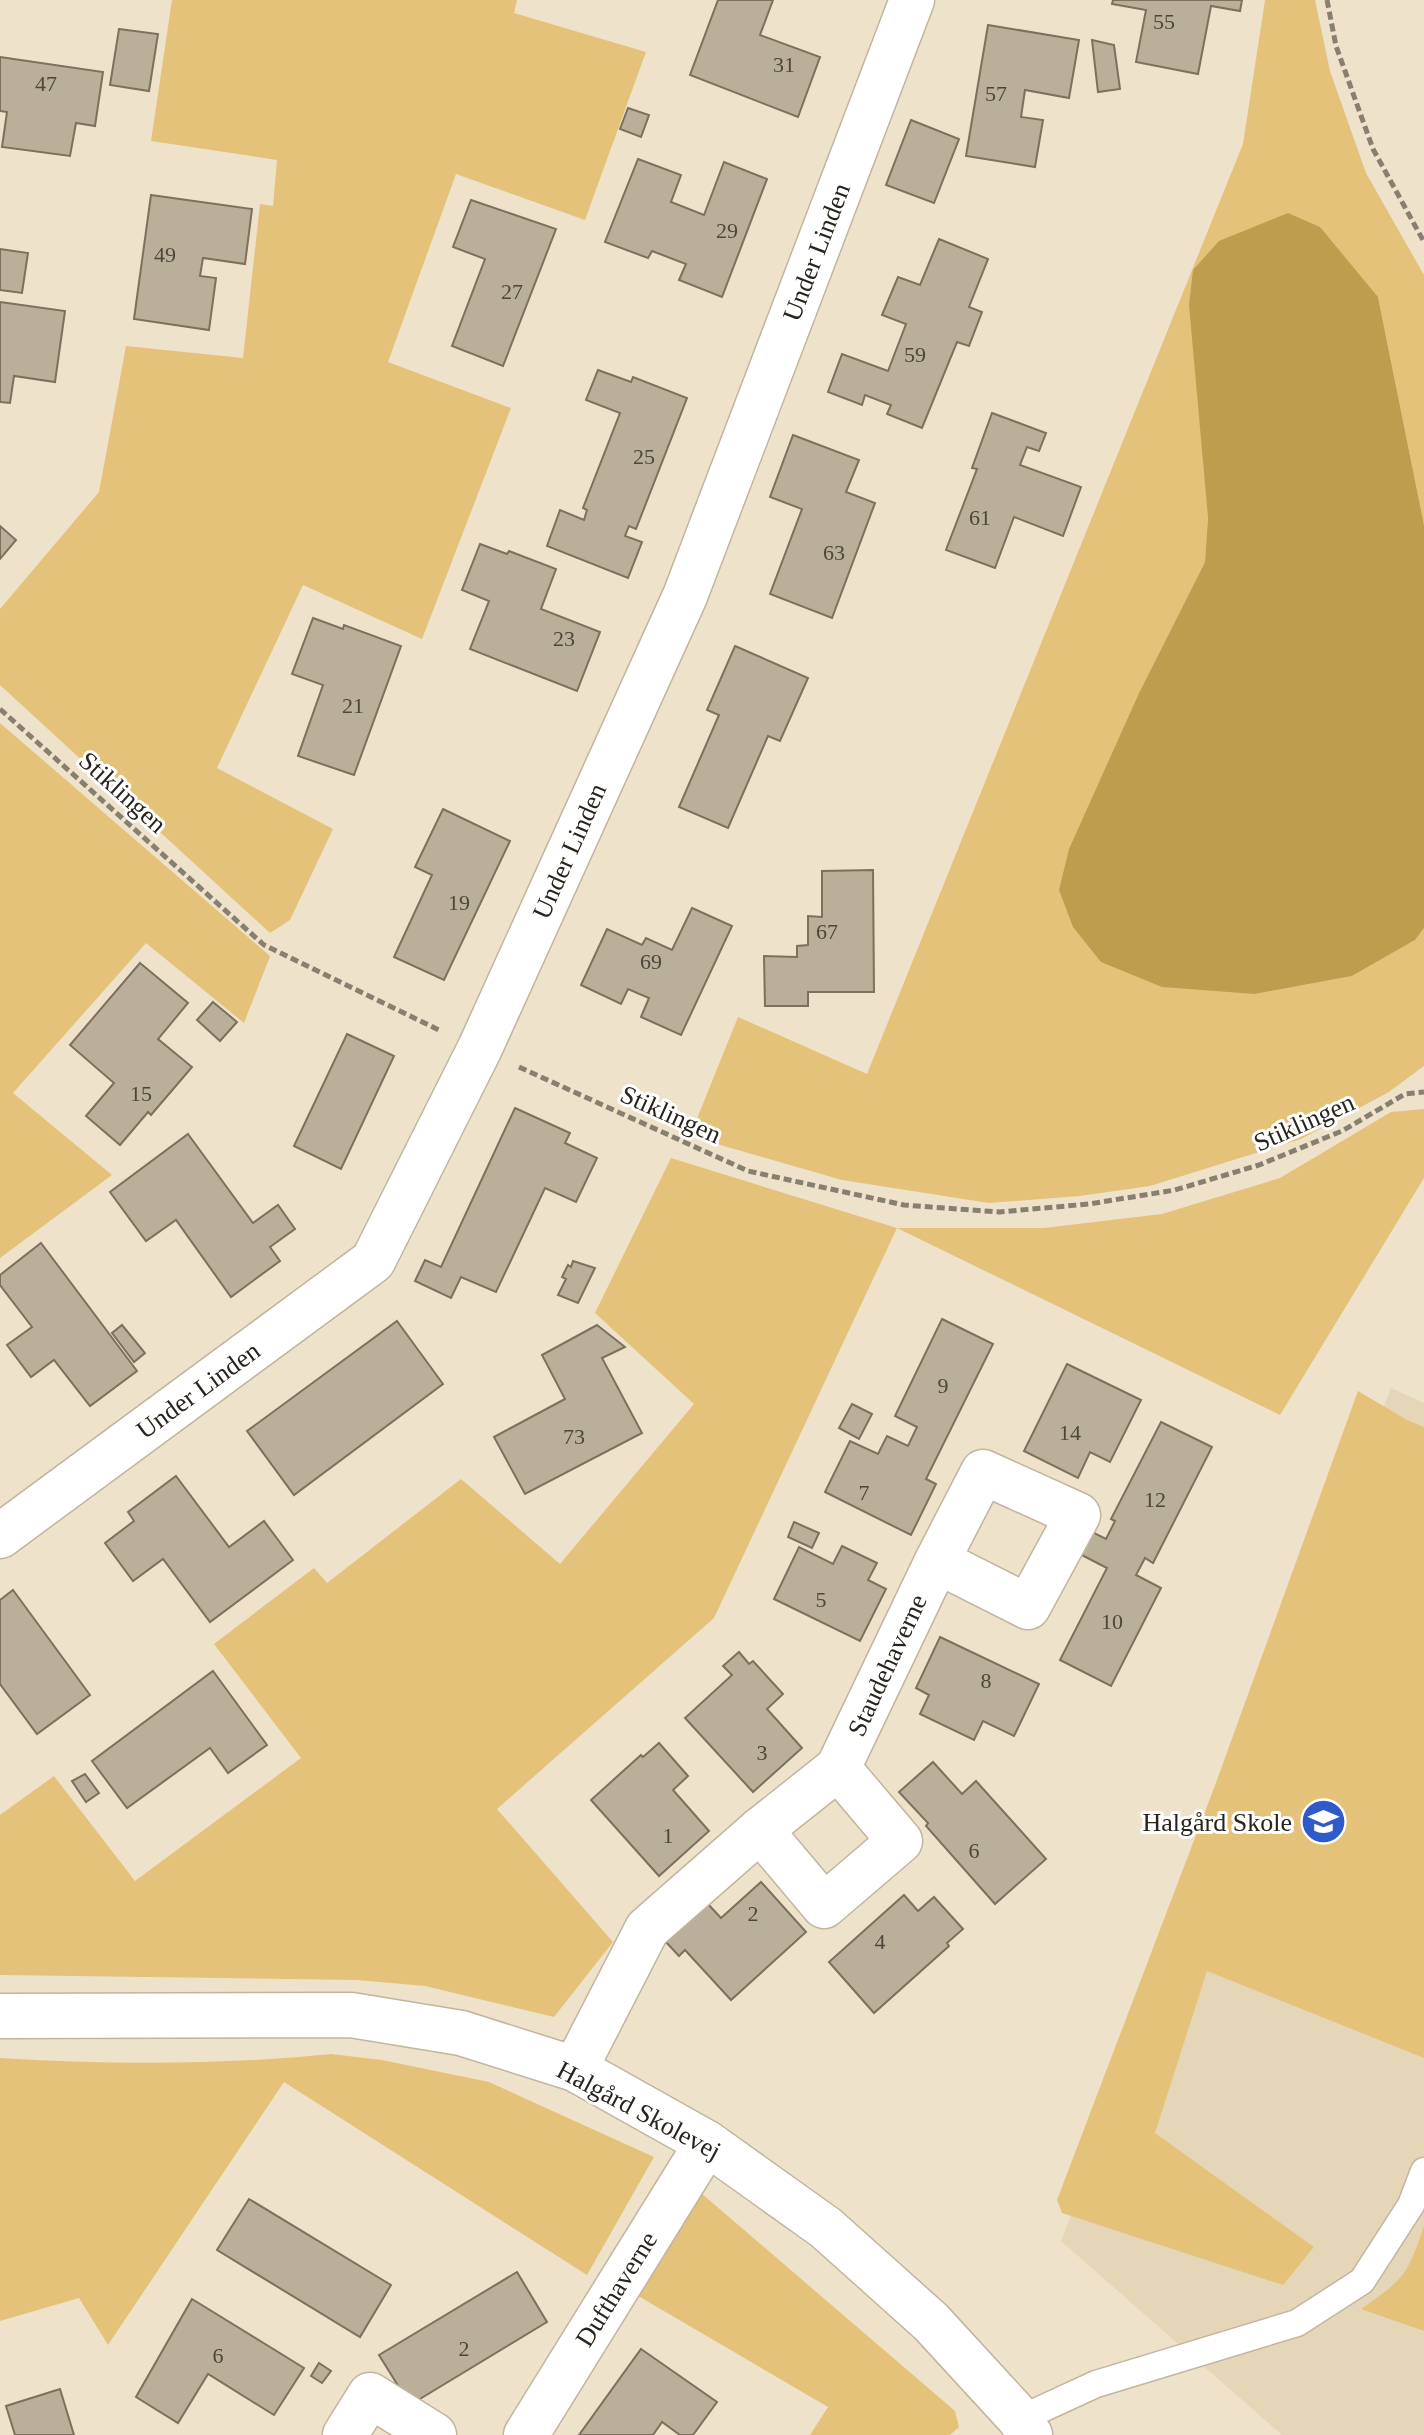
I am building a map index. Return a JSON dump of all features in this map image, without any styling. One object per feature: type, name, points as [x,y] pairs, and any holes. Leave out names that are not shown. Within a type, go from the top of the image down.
[{"type":"street","name":"Under Linden","points":[[0,1536],[373,1261],[480,1048],[685,596],[912,0]]},
{"type":"street","name":"Staudehaverne","points":[[575,2069],[647,1929],[760,1830],[838,1768],[937,1561]]},
{"type":"street","name":"Staudehaverne","points":[[760,1830],[824,1906],[900,1841],[838,1768]]},
{"type":"street","name":"Halgård Skolevej","points":[[0,2016],[351,2015],[461,2033],[575,2069],[707,2143],[826,2228],[931,2322],[1017,2430]]},
{"type":"street","name":"Dufthaverne","points":[[526,2435],[707,2143]]},
{"type":"street","points":[[345,2435],[370,2395],[434,2435]]},
{"type":"lane","points":[[1017,2430],[1096,2384],[1297,2323],[1362,2281],[1411,2205],[1424,2171]]},
{"type":"path","points":[[1327,0],[1336,46],[1373,149],[1424,242]]},
{"type":"path","name":"Stiklingen","points":[[0,709],[264,945],[748,1171],[904,1205],[999,1212],[1089,1204],[1175,1190],[1259,1165],[1342,1131],[1405,1094],[1424,1092]]},
{"type":"shaded area","points":[[172,0],[517,0],[514,13],[646,52],[585,220],[456,174],[388,362],[511,408],[422,639],[303,585],[217,768],[333,829],[290,920],[270,933],[0,685],[0,609],[99,492],[126,346],[243,358],[260,204],[273,206],[277,160],[151,141]]},
{"type":"shaded area","points":[[1265,0],[1315,0],[1330,71],[1366,173],[1424,275],[1424,525],[1378,297],[1208,517],[1205,562],[1140,691],[1255,994],[1352,976],[1415,940],[1424,928],[1424,1066],[1389,1092],[1301,1139],[1150,1186],[1080,1196],[989,1203],[842,1180],[696,1138],[696,1121],[738,1017],[867,1074],[1243,144]]},
{"type":"shaded area","points":[[1288,213],[1320,227],[1378,297],[1424,525],[1424,928],[1415,940],[1352,976],[1255,994],[1162,987],[1101,962],[1073,927],[1059,890],[1069,849],[1140,691],[1205,562],[1208,517],[1189,305],[1193,270],[1219,241]]},
{"type":"shaded area","points":[[0,723],[270,956],[244,1023],[146,943],[13,1093],[112,1175],[0,1258]]},
{"type":"shaded area","points":[[1424,1109],[1424,1178],[1280,1415],[897,1228],[1044,1228],[1162,1214],[1280,1178],[1391,1112]]},
{"type":"shaded area","points":[[671,1158],[897,1228],[714,1618],[497,1809],[613,1942],[554,2017],[425,1986],[357,1980],[0,1975],[0,1815],[54,1776],[135,1881],[301,1758],[214,1644],[314,1568],[327,1583],[461,1479],[560,1564],[694,1404],[595,1313]]},
{"type":"shaded area","name":"Halgård Skole","points":[[1391,1388],[1424,1403],[1424,2435],[1282,2435],[1061,2241]]},
{"type":"shaded area","points":[[1358,1391],[1424,1427],[1424,2058],[1207,1971],[1155,2133],[1314,2247],[1283,2285],[1062,2213],[1057,2200],[1217,1780]]},
{"type":"shaded area","points":[[331,2054],[382,2060],[489,2082],[654,2157],[587,2275],[284,2082],[108,2345],[79,2298],[0,2321],[0,2058],[166,2063]]},
{"type":"shaded area","points":[[701,2193],[955,2411],[959,2427],[950,2435],[810,2435],[828,2407],[633,2293]]},
{"type":"shaded area","points":[[1424,2226],[1424,2331],[1361,2309],[1403,2275]]},
{"type":"building","points":[[718,0],[773,0],[760,35],[820,57],[798,117],[690,75]]},
{"type":"building","points":[[1113,0],[1242,0],[1240,11],[1211,6],[1198,74],[1136,62],[1146,10],[1112,4]]},
{"type":"building","points":[[988,25],[1079,40],[1069,98],[1025,90],[1021,117],[1043,120],[1035,167],[966,156]]},
{"type":"building","points":[[119,29],[158,34],[149,91],[110,85]]},
{"type":"building","points":[[1092,40],[1114,45],[1120,89],[1098,92]]},
{"type":"building","points":[[0,57],[103,72],[95,126],[76,123],[70,156],[2,147],[7,112],[0,111]]},
{"type":"building","points":[[628,108],[649,115],[641,137],[620,129]]},
{"type":"building","points":[[911,120],[959,139],[934,203],[886,185]]},
{"type":"building","points":[[638,159],[681,175],[671,202],[704,215],[724,162],[767,179],[722,297],[679,280],[686,264],[652,251],[648,258],[605,242]]},
{"type":"building","points":[[151,195],[252,209],[245,264],[203,258],[200,276],[216,278],[209,330],[134,319]]},
{"type":"building","points":[[471,200],[556,229],[503,366],[452,346],[485,259],[453,247]]},
{"type":"building","points":[[939,239],[988,259],[969,307],[982,312],[969,346],[957,342],[922,428],[887,414],[891,405],[865,395],[862,405],[828,392],[842,354],[888,371],[906,324],[882,315],[898,277],[920,285]]},
{"type":"building","points":[[0,249],[28,253],[22,293],[0,290]]},
{"type":"building","points":[[0,302],[65,311],[55,382],[14,376],[10,403],[0,402]]},
{"type":"building","points":[[598,370],[631,382],[633,377],[687,398],[636,529],[629,526],[625,536],[642,542],[628,578],[547,546],[560,510],[584,520],[587,510],[583,508],[620,413],[586,400]]},
{"type":"building","points":[[992,413],[1046,433],[1039,451],[1027,447],[1020,465],[1081,487],[1063,536],[1014,517],[995,568],[946,550],[977,469],[972,468]]},
{"type":"building","points":[[793,435],[859,460],[846,492],[875,503],[832,618],[770,594],[802,509],[770,497]]},
{"type":"building","points":[[0,526],[16,540],[0,559]]},
{"type":"building","points":[[480,544],[507,554],[509,551],[556,569],[541,609],[600,632],[577,691],[470,649],[489,601],[462,590]]},
{"type":"building","points":[[313,618],[343,629],[344,625],[401,646],[354,775],[298,756],[323,685],[292,674]]},
{"type":"building","points":[[735,646],[808,678],[780,741],[768,736],[728,828],[679,807],[719,715],[707,710]]},
{"type":"building","points":[[443,809],[510,841],[444,980],[394,957],[432,875],[415,867]]},
{"type":"building","points":[[873,870],[874,992],[808,992],[808,1006],[765,1006],[764,956],[797,957],[797,946],[808,945],[808,916],[822,917],[822,871]]},
{"type":"building","points":[[692,908],[732,926],[681,1035],[641,1017],[649,998],[628,989],[621,1004],[581,985],[607,929],[642,945],[646,938],[672,950]]},
{"type":"building","points":[[140,963],[188,1003],[158,1039],[192,1067],[151,1115],[148,1112],[120,1145],[86,1116],[114,1083],[70,1045]]},
{"type":"building","points":[[213,1002],[237,1022],[220,1041],[197,1020]]},
{"type":"building","points":[[347,1034],[394,1056],[341,1169],[294,1146]]},
{"type":"building","points":[[515,1108],[570,1133],[565,1143],[597,1158],[576,1202],[545,1188],[496,1292],[461,1277],[451,1298],[415,1281],[425,1260],[441,1267]]},
{"type":"building","points":[[188,1134],[253,1223],[278,1205],[295,1229],[270,1247],[280,1261],[231,1297],[176,1220],[146,1241],[110,1192]]},
{"type":"building","points":[[41,1243],[137,1371],[90,1406],[54,1360],[31,1377],[7,1345],[32,1327],[0,1285],[0,1275]]},
{"type":"building","points":[[573,1261],[595,1268],[578,1303],[558,1295],[566,1279],[562,1277]]},
{"type":"building","points":[[942,1319],[993,1344],[926,1479],[936,1484],[911,1535],[825,1492],[850,1441],[878,1454],[887,1436],[908,1446],[917,1427],[895,1416]]},
{"type":"building","points":[[397,1321],[443,1384],[294,1495],[247,1431]]},
{"type":"building","points":[[122,1325],[145,1353],[134,1362],[112,1333]]},
{"type":"building","points":[[597,1325],[625,1347],[602,1358],[642,1433],[525,1494],[494,1437],[565,1399],[542,1355]]},
{"type":"building","points":[[1067,1364],[1141,1400],[1110,1462],[1090,1452],[1078,1478],[1024,1451]]},
{"type":"building","points":[[852,1404],[872,1414],[859,1439],[839,1428]]},
{"type":"building","points":[[1161,1422],[1212,1447],[1153,1563],[1145,1558],[1136,1575],[1161,1588],[1111,1686],[1060,1660],[1107,1568],[1072,1550],[1084,1528],[1106,1539],[1115,1521],[1111,1519]]},
{"type":"building","points":[[176,1476],[229,1547],[264,1521],[293,1560],[210,1622],[163,1559],[133,1581],[105,1543],[134,1521],[128,1512]]},
{"type":"building","points":[[794,1522],[819,1533],[812,1548],[788,1537]]},
{"type":"building","points":[[842,1546],[877,1563],[868,1580],[886,1589],[860,1641],[774,1599],[799,1547],[833,1564]]},
{"type":"building","points":[[13,1590],[90,1695],[37,1734],[0,1684],[0,1600]]},
{"type":"building","points":[[940,1637],[1039,1684],[1014,1736],[983,1721],[974,1740],[920,1714],[929,1695],[916,1688]]},
{"type":"building","points":[[739,1652],[749,1664],[753,1661],[783,1694],[767,1709],[802,1748],[753,1792],[685,1718],[732,1675],[723,1666]]},
{"type":"building","points":[[213,1671],[267,1745],[228,1773],[210,1748],[127,1808],[92,1761]]},
{"type":"building","points":[[659,1743],[688,1776],[673,1790],[709,1831],[659,1876],[591,1800]]},
{"type":"building","points":[[933,1762],[962,1794],[976,1781],[1046,1859],[995,1904],[899,1792]]},
{"type":"building","points":[[85,1774],[99,1793],[86,1802],[72,1781]]},
{"type":"building","points":[[761,1882],[806,1932],[731,2000],[685,1950],[679,1956],[665,1941],[707,1903],[721,1918]]},
{"type":"building","points":[[904,1895],[918,1911],[934,1897],[963,1929],[947,1943],[949,1946],[874,2013],[829,1962]]},
{"type":"building","points":[[249,2199],[391,2285],[360,2337],[217,2250]]},
{"type":"building","points":[[517,2272],[547,2322],[410,2405],[379,2355]]},
{"type":"building","points":[[192,2299],[304,2368],[274,2415],[208,2374],[178,2423],[136,2397]]},
{"type":"building","points":[[641,2349],[717,2402],[693,2435],[680,2435],[662,2422],[653,2435],[579,2435]]},
{"type":"building","points":[[319,2363],[331,2371],[322,2383],[311,2376]]},
{"type":"building","points":[[60,2389],[74,2435],[15,2435],[6,2406]]},
{"type":"place","name":"Halgård Skole","points":[[1323,1822]]}]
